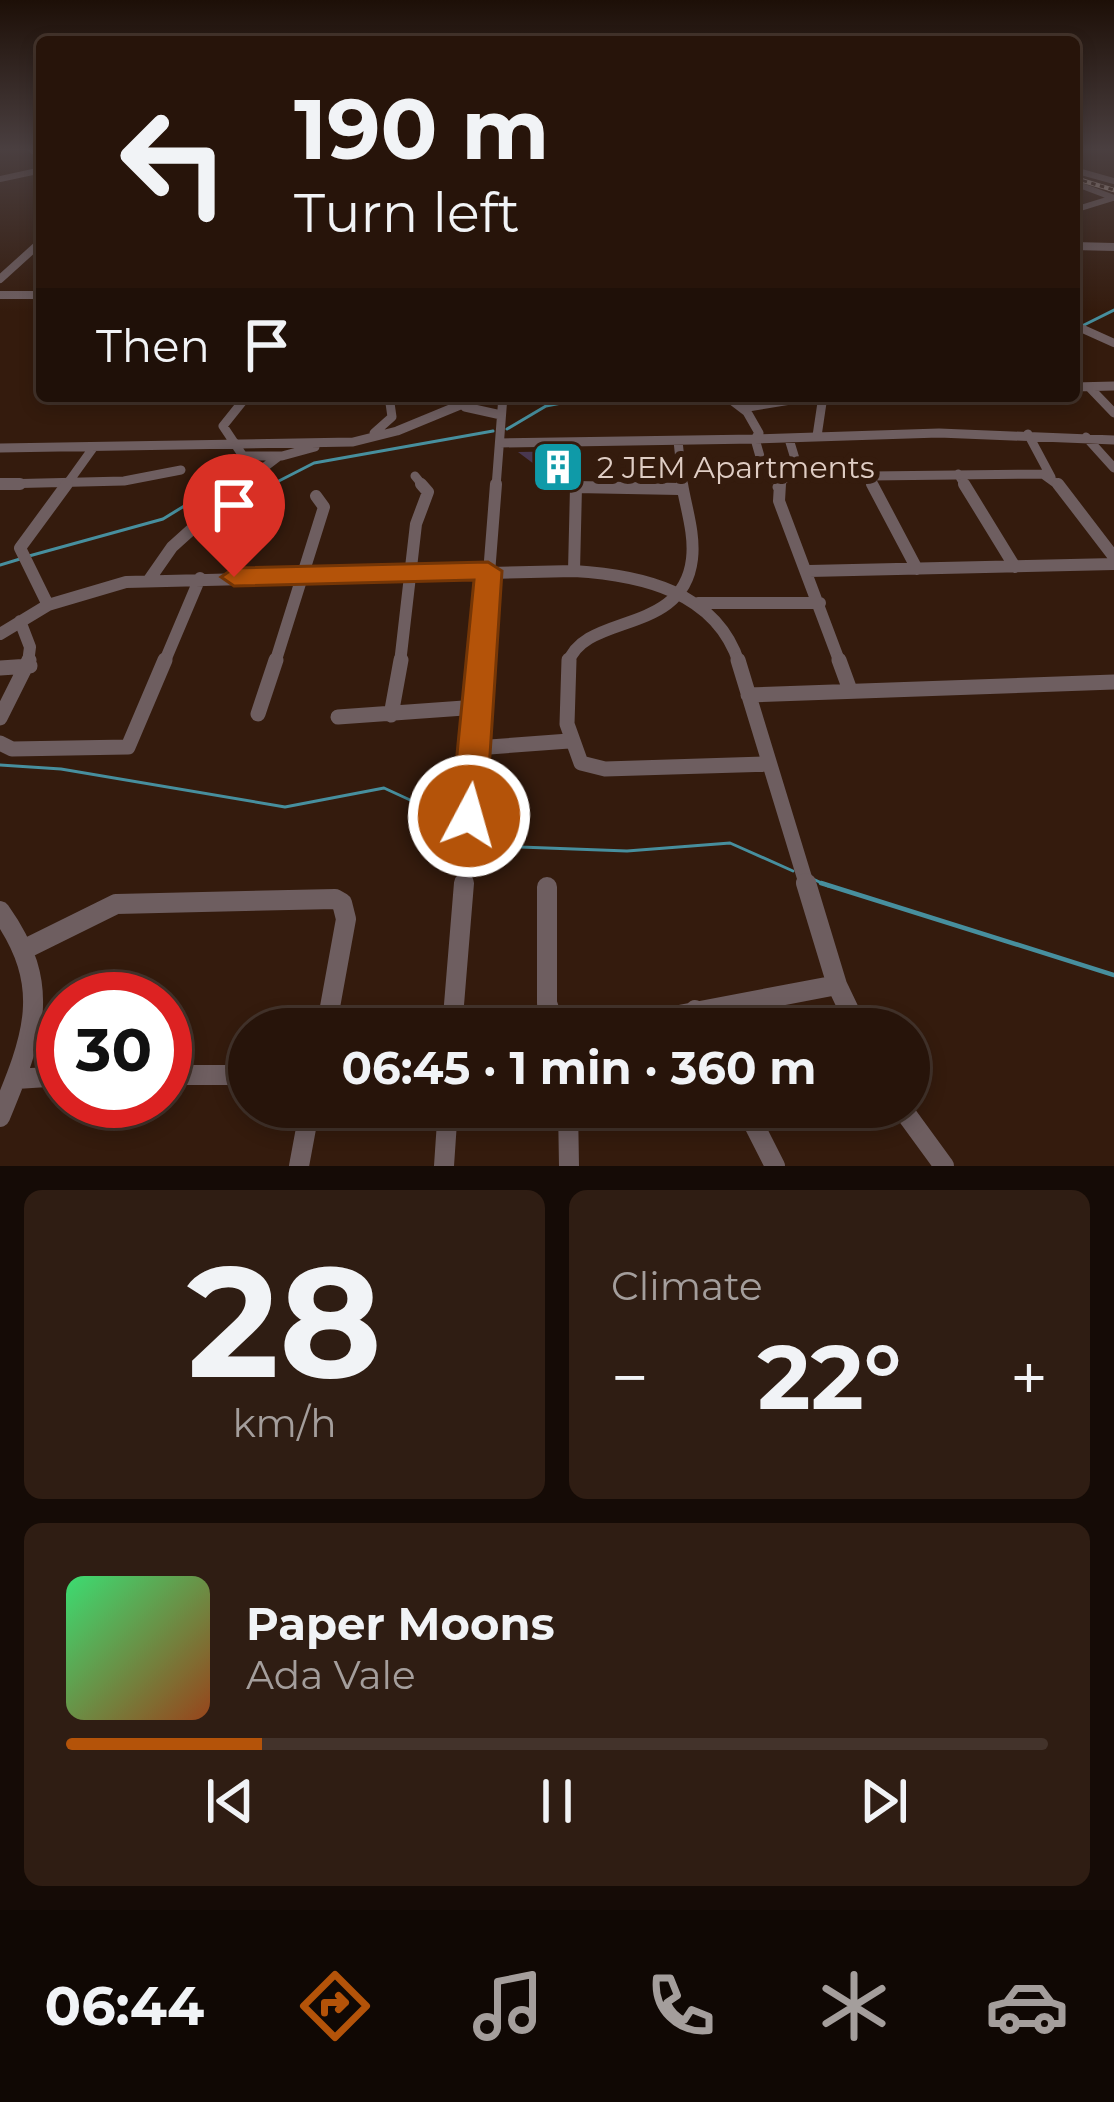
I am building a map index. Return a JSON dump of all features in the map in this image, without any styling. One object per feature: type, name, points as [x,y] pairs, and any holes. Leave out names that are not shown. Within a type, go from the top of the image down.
[{"type":"street","points":[[1080,245],[1112,248]]},
{"type":"street","points":[[0,279],[36,246]]},
{"type":"street","points":[[0,295],[36,295]]},
{"type":"street","points":[[1080,328],[1114,343]]},
{"type":"street","points":[[1080,387],[1114,386]]},
{"type":"street","points":[[1090,388],[1114,412]]},
{"type":"street","points":[[242,402],[223,426],[253,471]]},
{"type":"street","points":[[368,438],[392,417],[390,402]]},
{"type":"street","points":[[149,580],[167,545],[212,514],[253,471],[278,457],[368,438],[471,402]]},
{"type":"street","points":[[454,1008],[502,402]]},
{"type":"street","points":[[735,402],[758,430],[754,439],[765,474],[778,482],[800,475],[1051,477]]},
{"type":"street","points":[[742,407],[777,402]]},
{"type":"street","points":[[817,436],[819,402]]},
{"type":"street","points":[[464,406],[501,415]]},
{"type":"street","points":[[500,443],[1028,434],[1113,439]]},
{"type":"street","points":[[1028,434],[1051,477],[1114,561]]},
{"type":"street","points":[[1085,436],[1114,468]]},
{"type":"street","points":[[789,439],[800,475]]},
{"type":"street","points":[[678,441],[679,489],[696,560],[682,592],[646,618],[573,649],[567,668],[569,741],[581,764],[604,769],[768,764]]},
{"type":"street","points":[[0,448],[330,443]]},
{"type":"street","points":[[48,605],[20,548],[93,448]]},
{"type":"street","points":[[246,456],[278,457]]},
{"type":"street","points":[[0,484],[124,481],[181,470]]},
{"type":"street","points":[[958,474],[1015,567]]},
{"type":"street","points":[[867,475],[917,569]]},
{"type":"street","points":[[392,715],[416,524],[428,492],[415,476]]},
{"type":"street","points":[[778,482],[779,501],[850,690]]},
{"type":"street","points":[[574,571],[572,492],[576,487],[679,489]]},
{"type":"street","points":[[258,714],[324,506],[316,496]]},
{"type":"street","points":[[809,572],[1114,561]]},
{"type":"street","points":[[0,634],[48,605],[95,588],[149,580],[574,571],[639,576],[682,592],[724,631],[848,1008]]},
{"type":"street","points":[[0,743],[12,748],[128,747],[200,578]]},
{"type":"street","points":[[698,603],[820,603]]},
{"type":"street","points":[[0,718],[30,666],[30,636],[20,621]]},
{"type":"street","points":[[0,668],[30,666]]},
{"type":"street","points":[[748,695],[1114,682]]},
{"type":"street","points":[[338,717],[478,707]]},
{"type":"street","points":[[476,748],[569,741]]},
{"type":"street","points":[[547,887],[549,1008]]},
{"type":"street","points":[[29,947],[116,904],[335,899],[346,919],[330,1008]]},
{"type":"street","points":[[0,911],[29,947],[38,1001],[0,1118]]},
{"type":"street","points":[[706,1008],[837,985]]},
{"type":"street","points":[[192,1075],[228,1076]]},
{"type":"street","points":[[16,1079],[36,1078]]},
{"type":"street","points":[[298,1166],[306,1128]]},
{"type":"street","points":[[444,1166],[447,1128]]},
{"type":"street","points":[[568,1128],[568,1166]]},
{"type":"street","points":[[756,1128],[775,1166]]},
{"type":"street","points":[[916,1128],[944,1166]]},
{"type":"building","name":"2 JEM Apartments","points":[[578,451],[579,477],[567,482],[558,482],[518,452]]},
{"type":"waterway","points":[[1084,325],[1114,310]]},
{"type":"waterway","points":[[507,429],[546,406],[566,402]]},
{"type":"waterway","points":[[252,482],[271,485],[314,463],[493,431]]},
{"type":"waterway","points":[[29,556],[163,519],[230,478],[242,480]]},
{"type":"waterway","points":[[0,565],[20,559]]},
{"type":"waterway","points":[[0,765],[61,769],[285,807],[384,788],[458,822]]},
{"type":"waterway","points":[[483,834],[520,847],[627,851],[730,843],[793,871]]},
{"type":"waterway","points":[[813,879],[823,884]]},
{"type":"waterway","points":[[823,884],[1114,975]]},
{"type":"waterway","points":[[823,884],[828,886]]},
{"type":"place","name":"2 JEM Apartments","points":[[558,467]]},
{"type":"route","points":[[234,577],[488,571],[469,816]]}]
